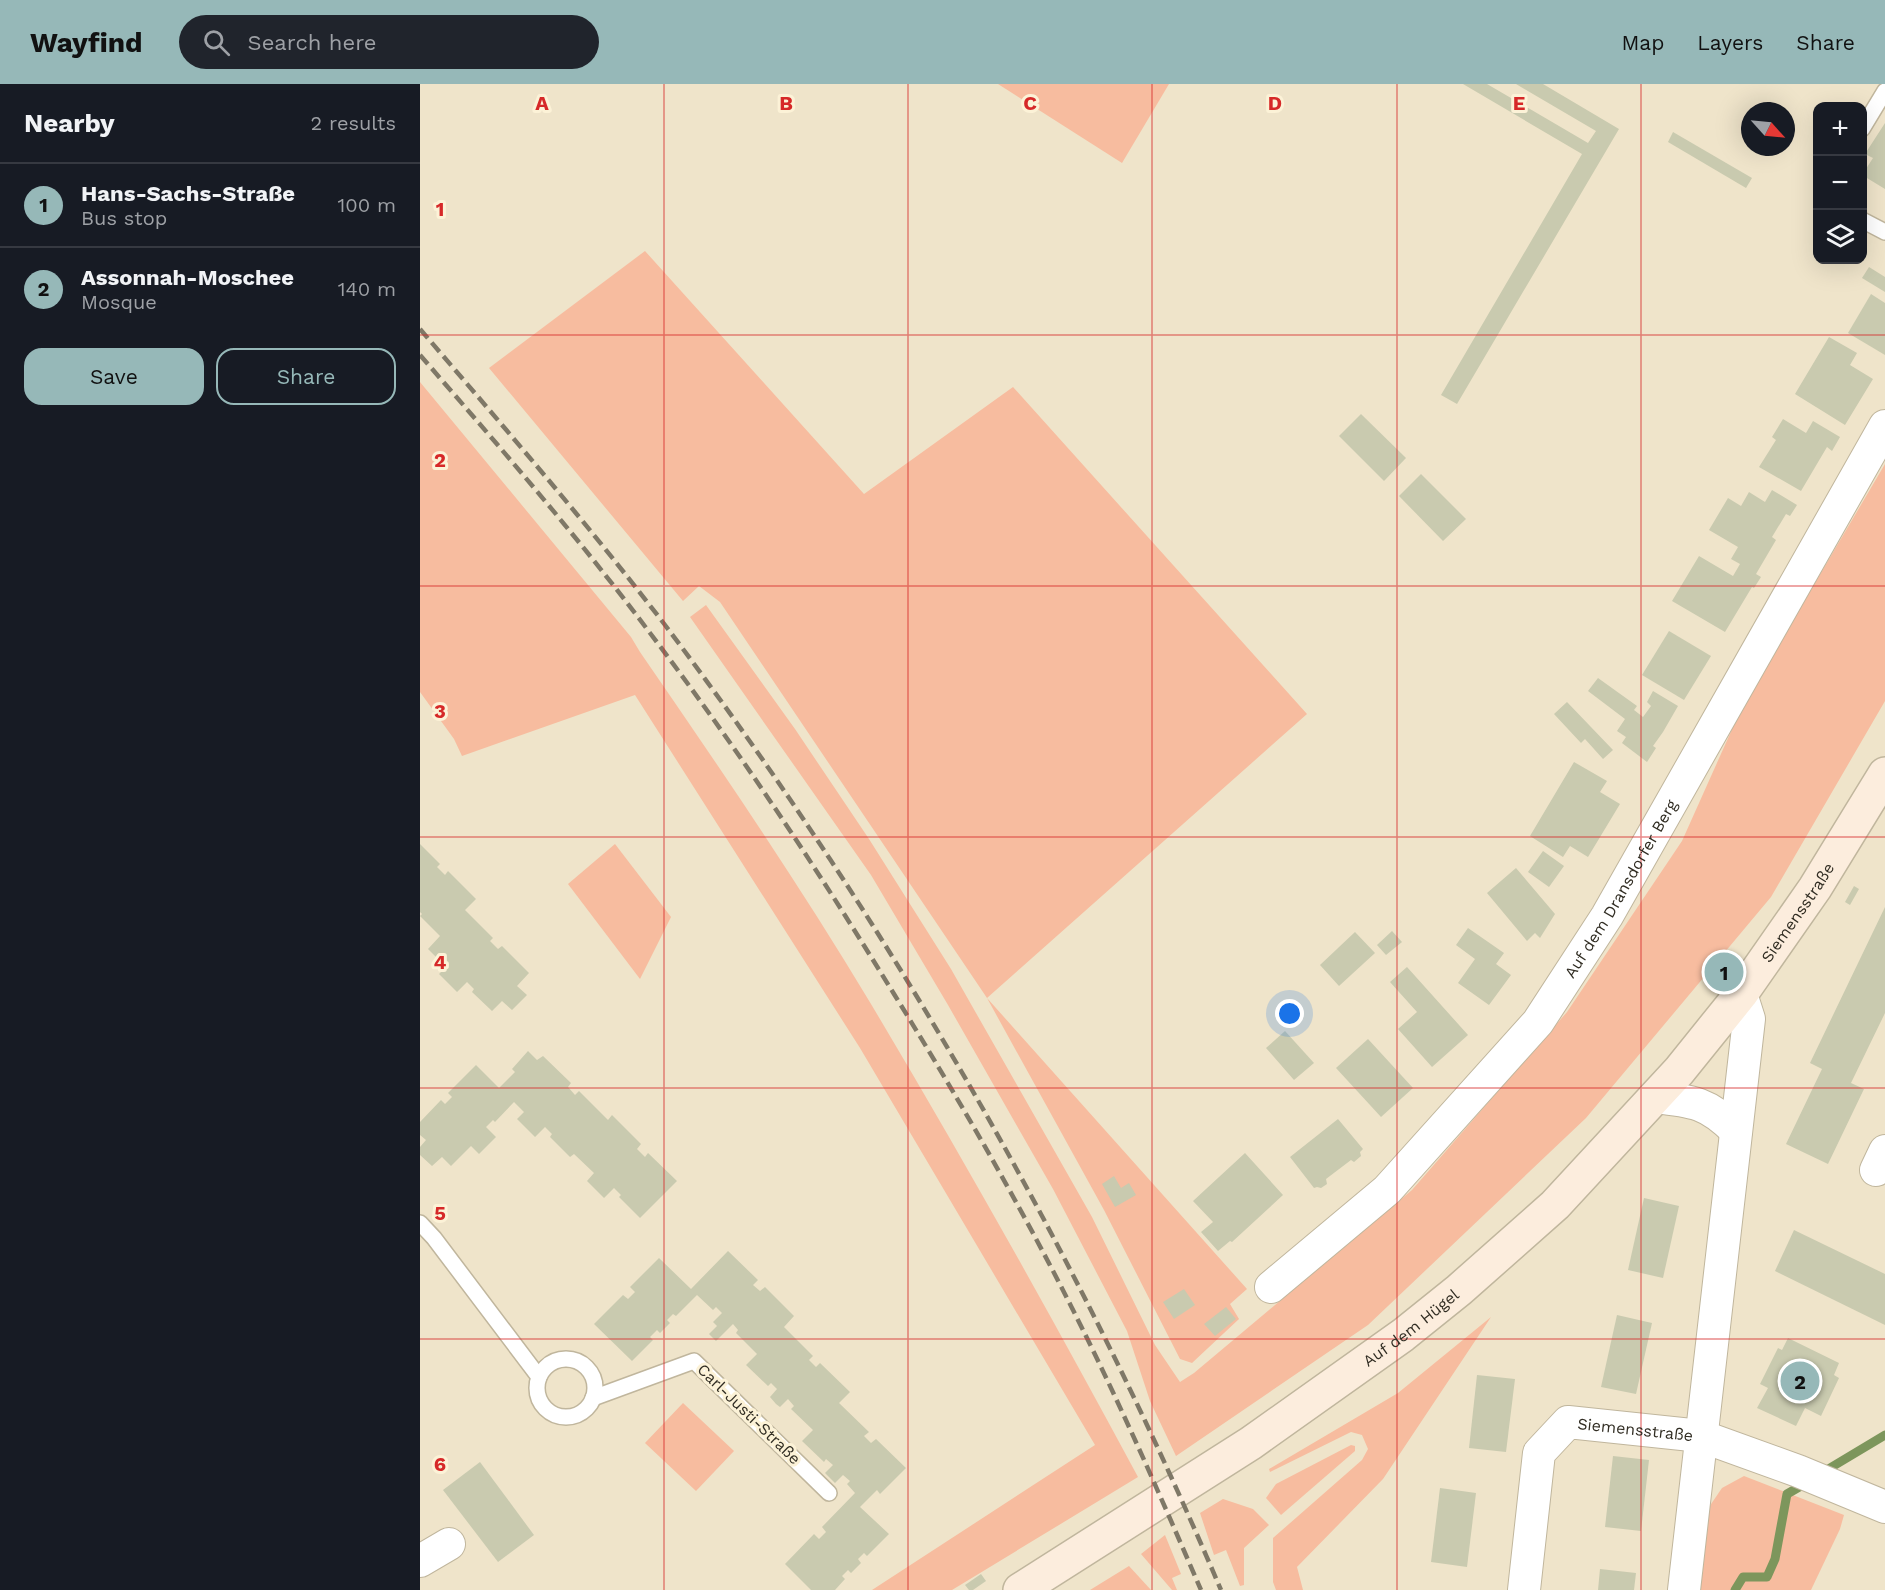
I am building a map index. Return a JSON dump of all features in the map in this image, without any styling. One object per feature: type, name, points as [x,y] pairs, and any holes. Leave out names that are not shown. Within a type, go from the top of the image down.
[{"type":"street","name":"Auf dem Dransdorfer Berg","points":[[1271,1287],[1387,1190],[1538,1022],[1607,916],[1863,461],[1885,426]]},
{"type":"street","name":"Siemensstraße","points":[[1684,1590],[1749,1019],[1742,994],[1815,888],[1885,774]]},
{"type":"street","name":"Auf dem Hügel","points":[[1020,1590],[1251,1443],[1403,1335],[1459,1290],[1555,1205],[1655,1097],[1742,994]]},
{"type":"street","points":[[1655,1097],[1685,1100],[1704,1106],[1721,1115],[1736,1131]]},
{"type":"street","name":"Siemensstraße","points":[[1524,1590],[1539,1454],[1568,1422],[1701,1436]]},
{"type":"street","points":[[1701,1436],[1885,1507]]},
{"type":"street","points":[[420,1561],[449,1544]]},
{"type":"lane","points":[[1867,122],[1885,91]]},
{"type":"lane","points":[[1867,222],[1885,232]]},
{"type":"lane","name":"Carl-Justi-Straße","points":[[420,1223],[434,1238],[539,1377],[537,1392],[543,1406],[555,1416],[570,1417],[584,1411],[593,1398],[694,1361],[829,1493]]},
{"type":"lane","points":[[539,1377],[548,1365],[561,1359],[576,1361],[588,1370],[594,1383],[593,1398]]},
{"type":"shaded area","points":[[998,84],[1169,84],[1122,163]]},
{"type":"shaded area","points":[[645,251],[864,494],[1013,387],[1307,714],[987,998],[720,602],[699,586],[683,601],[489,368]]},
{"type":"shaded area","points":[[420,382],[631,637],[787,870],[844,959],[940,1121],[1138,1477],[952,1590],[872,1590],[1095,1445],[860,1048],[635,695],[462,756],[454,739],[420,692]]},
{"type":"shaded area","points":[[1885,464],[1885,701],[1771,897],[1586,1118],[1368,1325],[1176,1456],[1150,1401],[1127,1331],[1053,1189],[948,1005],[871,875],[690,617],[706,605],[795,729],[869,839],[951,969],[1092,1217],[1155,1345],[1180,1382],[1194,1373],[1412,1190],[1567,1012],[1682,841],[1742,707]]},
{"type":"shaded area","points":[[615,844],[671,917],[640,979],[568,884]]},
{"type":"shaded area","points":[[987,998],[1247,1289],[1230,1304],[1239,1319],[1192,1363],[1180,1359],[1104,1210]]},
{"type":"shaded area","points":[[1491,1317],[1383,1479],[1297,1567],[1303,1590],[1276,1590],[1273,1582],[1273,1538],[1362,1460],[1368,1449],[1362,1435],[1351,1432],[1270,1472],[1269,1469],[1398,1393]]},
{"type":"shaded area","points":[[683,1403],[734,1451],[696,1491],[645,1443]]},
{"type":"shaded area","points":[[1351,1445],[1355,1446],[1355,1451],[1281,1515],[1266,1498],[1276,1484]]},
{"type":"shaded area","points":[[1744,1476],[1844,1515],[1840,1529],[1811,1590],[1698,1590],[1707,1510],[1722,1488]]},
{"type":"shaded area","points":[[1223,1499],[1253,1509],[1269,1525],[1244,1548],[1244,1585],[1240,1586],[1226,1550],[1214,1555],[1200,1513]]},
{"type":"shaded area","points":[[1165,1535],[1181,1574],[1172,1578],[1177,1590],[1172,1590],[1141,1554]]},
{"type":"shaded area","points":[[1129,1566],[1151,1590],[1090,1590]]},
{"type":"building","points":[[1463,84],[1487,84],[1588,143],[1596,131],[1516,84],[1543,84],[1619,129],[1457,404],[1441,395],[1582,154]]},
{"type":"building","points":[[1885,123],[1885,189],[1867,178],[1867,167],[1873,158],[1867,155],[1867,151]]},
{"type":"building","points":[[1673,132],[1752,178],[1746,188],[1668,142]]},
{"type":"building","points":[[1869,267],[1885,277],[1885,292],[1862,278]]},
{"type":"building","points":[[1871,294],[1885,303],[1885,355],[1848,333]]},
{"type":"building","points":[[1829,337],[1857,353],[1850,365],[1873,379],[1845,425],[1795,394]]},
{"type":"building","points":[[1361,414],[1406,458],[1384,481],[1339,436]]},
{"type":"building","points":[[1783,419],[1806,433],[1813,421],[1840,437],[1832,451],[1827,447],[1801,491],[1759,467],[1776,440],[1772,437]]},
{"type":"building","points":[[1421,474],[1466,519],[1443,541],[1399,496]]},
{"type":"building","points":[[1772,490],[1797,505],[1790,516],[1786,514],[1772,537],[1776,540],[1756,574],[1761,577],[1754,588],[1752,587],[1725,632],[1672,601],[1699,556],[1733,576],[1740,564],[1731,559],[1738,547],[1709,530],[1728,498],[1741,506],[1749,492],[1765,502]]},
{"type":"building","points":[[1669,631],[1711,656],[1684,700],[1642,675]]},
{"type":"building","points":[[1598,678],[1637,706],[1634,710],[1643,717],[1651,706],[1647,702],[1653,691],[1678,706],[1653,746],[1656,748],[1647,762],[1622,743],[1626,737],[1617,731],[1625,719],[1588,691]]},
{"type":"building","points":[[1567,702],[1613,750],[1603,759],[1585,739],[1581,743],[1554,714]]},
{"type":"building","points":[[1574,762],[1607,781],[1600,792],[1620,804],[1588,857],[1570,846],[1563,857],[1530,836]]},
{"type":"building","points":[[420,844],[440,864],[437,867],[445,875],[448,871],[476,899],[465,910],[493,938],[490,941],[498,949],[502,946],[529,973],[517,986],[527,995],[512,1010],[502,1001],[492,1011],[472,992],[474,989],[467,982],[457,992],[439,974],[446,967],[428,949],[440,936],[420,916],[422,914],[420,912]]},
{"type":"building","points":[[1543,851],[1564,866],[1549,887],[1528,872]]},
{"type":"building","points":[[1516,868],[1555,914],[1540,938],[1535,933],[1527,941],[1487,893]]},
{"type":"building","points":[[1854,886],[1859,889],[1850,905],[1845,902]]},
{"type":"building","points":[[1885,907],[1885,1013],[1851,1083],[1864,1089],[1828,1164],[1786,1144],[1822,1069],[1810,1063]]},
{"type":"building","points":[[1468,928],[1504,953],[1496,964],[1511,975],[1489,1005],[1458,983],[1475,959],[1456,945]]},
{"type":"building","points":[[1392,931],[1402,942],[1386,955],[1377,945]]},
{"type":"building","points":[[1355,932],[1375,953],[1339,986],[1320,965]]},
{"type":"building","points":[[1407,967],[1468,1035],[1432,1067],[1398,1029],[1417,1012],[1390,982]]},
{"type":"building","points":[[1285,1031],[1314,1063],[1294,1080],[1266,1048]]},
{"type":"building","points":[[1368,1039],[1413,1088],[1381,1117],[1336,1068]]},
{"type":"building","points":[[528,1051],[537,1060],[543,1056],[571,1083],[568,1087],[575,1095],[579,1091],[608,1120],[612,1115],[641,1144],[637,1149],[645,1157],[648,1153],[677,1181],[640,1218],[619,1197],[621,1195],[614,1188],[604,1198],[587,1181],[594,1173],[574,1154],[570,1157],[550,1137],[552,1134],[545,1127],[535,1137],[517,1119],[524,1112],[514,1102],[495,1122],[493,1120],[486,1127],[496,1137],[479,1154],[471,1146],[451,1166],[442,1157],[432,1166],[420,1155],[420,1147],[426,1140],[420,1135],[420,1122],[441,1100],[445,1104],[452,1097],[448,1093],[476,1065],[499,1088],[515,1072],[512,1069]]},
{"type":"building","points":[[1338,1119],[1363,1149],[1360,1152],[1361,1156],[1354,1162],[1351,1160],[1326,1179],[1327,1184],[1321,1188],[1314,1188],[1290,1157]]},
{"type":"building","points":[[1245,1153],[1283,1195],[1232,1242],[1230,1241],[1218,1251],[1201,1232],[1213,1222],[1193,1201]]},
{"type":"building","points":[[1114,1176],[1121,1188],[1129,1183],[1136,1195],[1115,1207],[1102,1184]]},
{"type":"building","points":[[1644,1198],[1679,1206],[1663,1278],[1628,1270]]},
{"type":"building","points":[[1794,1230],[1885,1274],[1885,1325],[1775,1271]]},
{"type":"building","points":[[728,1251],[758,1280],[753,1285],[760,1291],[765,1287],[794,1316],[784,1327],[813,1356],[809,1360],[816,1367],[820,1363],[850,1392],[839,1403],[869,1432],[864,1436],[871,1443],[876,1439],[906,1468],[880,1494],[877,1490],[860,1507],[889,1534],[867,1556],[864,1553],[858,1559],[861,1563],[851,1573],[848,1570],[842,1576],[845,1579],[835,1590],[811,1590],[785,1564],[814,1534],[819,1539],[826,1532],[822,1527],[855,1493],[847,1484],[850,1481],[843,1475],[835,1483],[825,1473],[833,1465],[826,1459],[824,1462],[802,1441],[813,1430],[791,1409],[794,1406],[788,1399],[780,1407],[776,1404],[770,1397],[777,1389],[771,1383],[768,1386],[746,1365],[757,1354],[736,1333],[738,1330],[733,1324],[716,1341],[709,1334],[717,1326],[713,1322],[722,1313],[716,1307],[713,1310],[697,1295],[676,1316],[673,1314],[667,1320],[670,1323],[660,1333],[657,1330],[650,1337],[653,1340],[632,1361],[594,1324],[623,1295],[628,1299],[635,1292],[630,1287],[659,1258],[691,1289]]},
{"type":"building","points":[[1184,1289],[1195,1305],[1174,1319],[1163,1302]]},
{"type":"building","points":[[1226,1307],[1236,1319],[1215,1336],[1204,1324]]},
{"type":"building","points":[[1617,1315],[1652,1323],[1636,1394],[1601,1387]]},
{"type":"building","points":[[1788,1338],[1839,1363],[1834,1375],[1839,1378],[1821,1416],[1805,1408],[1796,1426],[1757,1408],[1768,1388],[1760,1384],[1778,1348],[1782,1350]]},
{"type":"building","points":[[1477,1375],[1515,1379],[1506,1452],[1469,1448]]},
{"type":"building","points":[[1613,1456],[1649,1460],[1641,1531],[1605,1527]]},
{"type":"building","points":[[480,1462],[534,1535],[498,1562],[443,1490]]},
{"type":"building","points":[[1440,1488],[1476,1493],[1467,1567],[1431,1562]]},
{"type":"building","points":[[1600,1569],[1636,1573],[1634,1590],[1598,1590]]},
{"type":"building","points":[[981,1574],[986,1581],[973,1590],[969,1590],[965,1585]]},
{"type":"waterway","points":[[1820,1474],[1885,1435]]},
{"type":"waterway","points":[[1735,1590],[1743,1577],[1767,1577],[1775,1559],[1787,1494],[1806,1483]]},
{"type":"railway","points":[[420,329],[575,512],[665,625],[747,738],[826,853],[901,970],[1040,1212],[1104,1336],[1221,1590]]},
{"type":"railway","points":[[420,355],[509,458],[623,597],[746,766],[836,902],[964,1110],[1051,1268],[1123,1413],[1201,1590]]},
{"type":"place","name":"Hans-Sachs-Straße","points":[[1724,972]]},
{"type":"place","name":"Assonnah-Moschee","points":[[1800,1381]]}]
